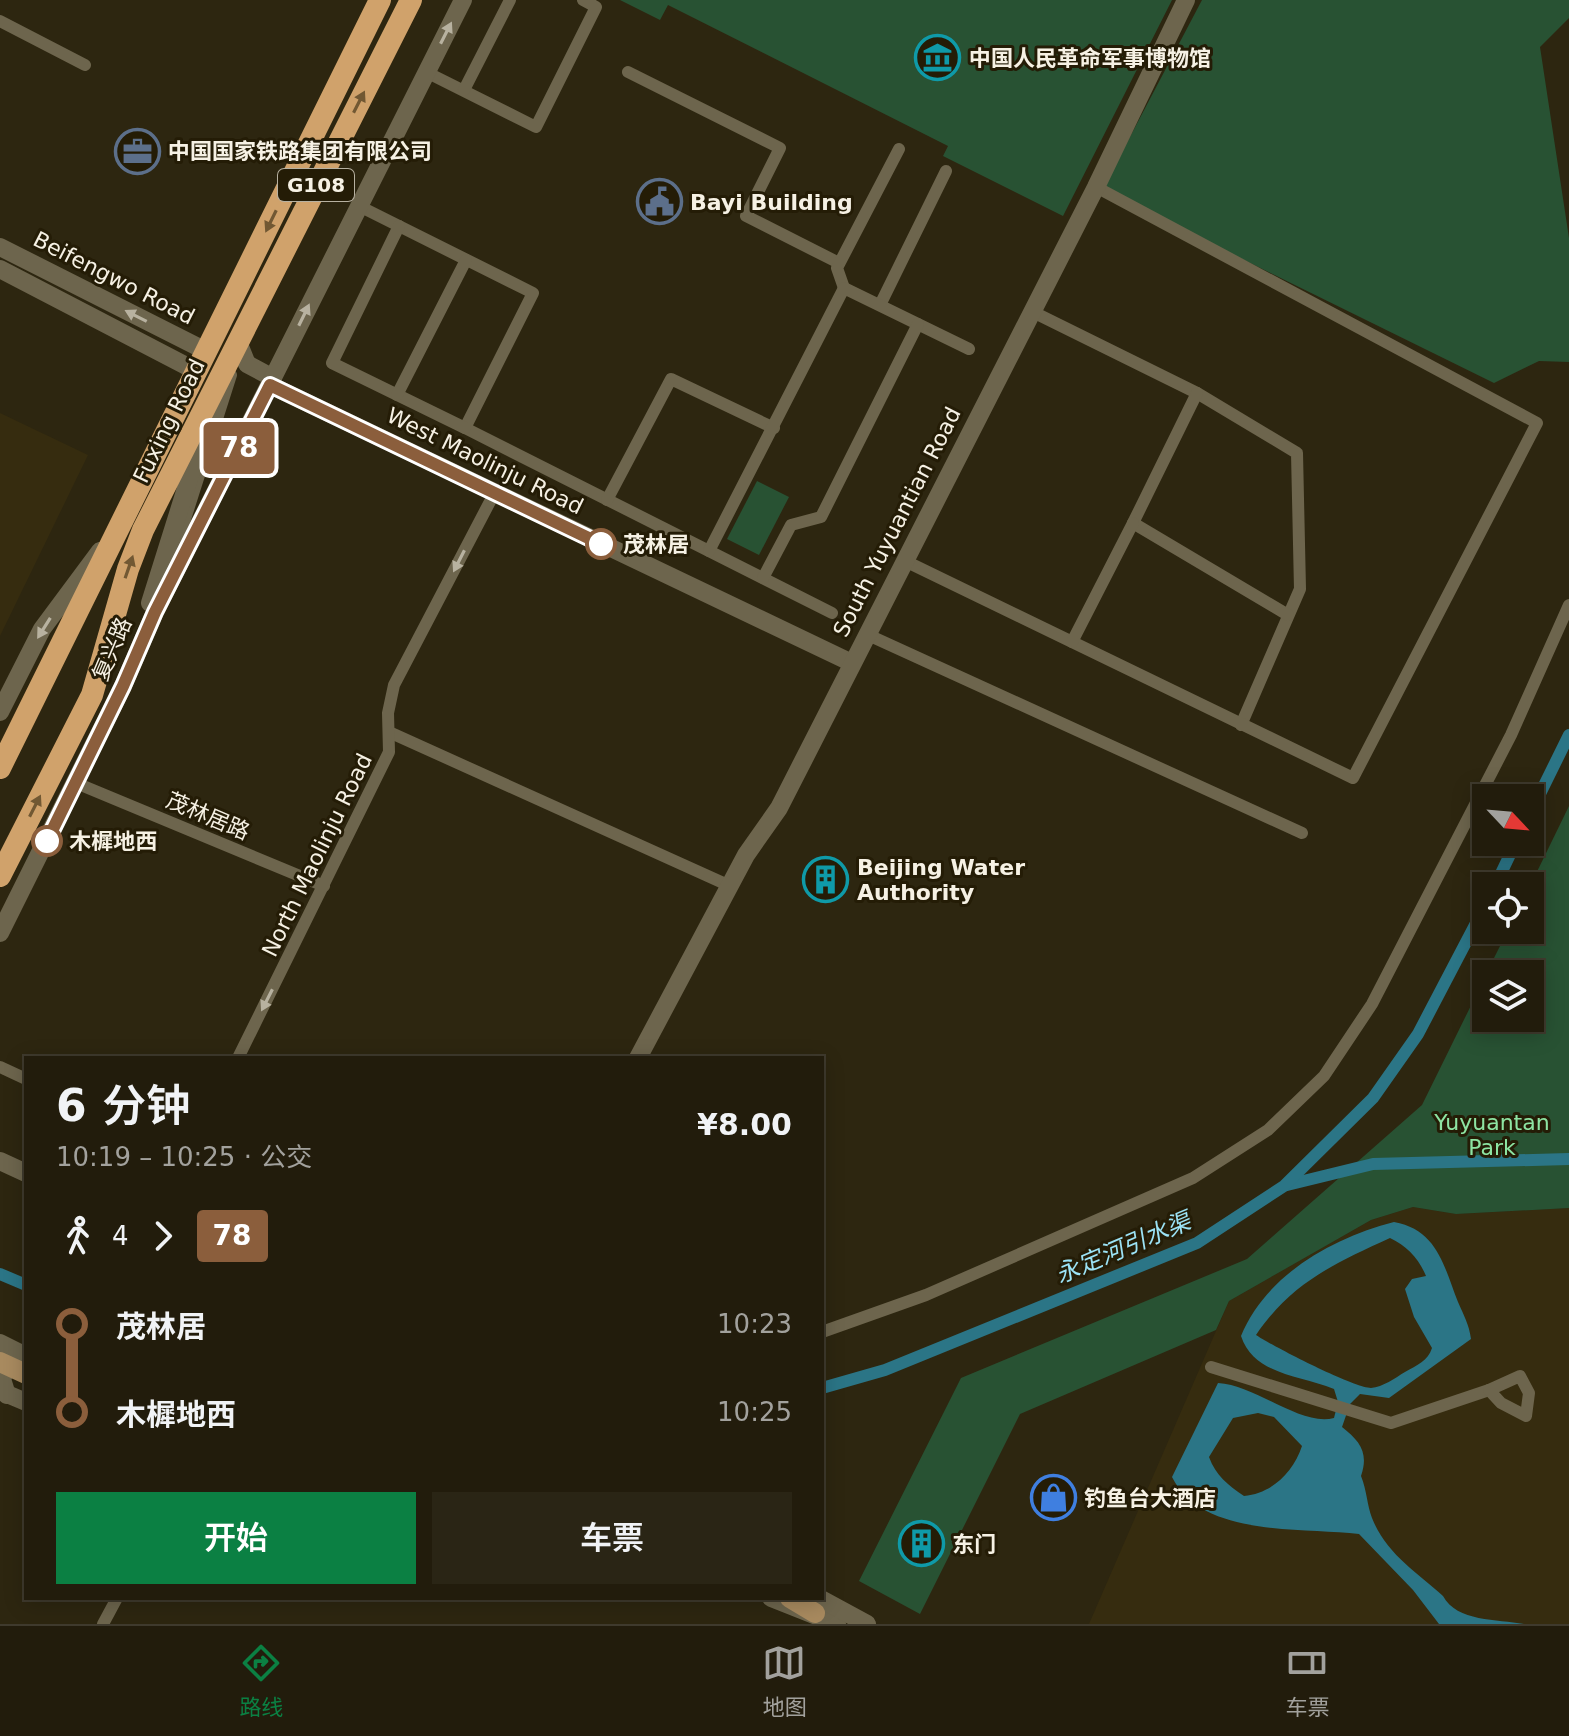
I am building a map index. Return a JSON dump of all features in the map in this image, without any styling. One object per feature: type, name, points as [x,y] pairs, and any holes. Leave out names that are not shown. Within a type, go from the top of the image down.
[{"type":"highway","name":"Fuxing Road","points":[[0,768],[380,0]]},
{"type":"highway","name":"Fuxing Road","points":[[0,876],[92,695],[133,556],[260,294],[411,0]]},
{"type":"main road","points":[[0,1362],[24,1373]]},
{"type":"street","points":[[272,382],[357,205],[463,0]]},
{"type":"street","points":[[464,90],[510,0]]},
{"type":"street","points":[[426,72],[536,127],[596,7],[583,0]]},
{"type":"street","name":"South Yuyuantian Road","points":[[639,1056],[746,855],[779,808],[1096,187],[1186,0]]},
{"type":"street","points":[[0,21],[85,65]]},
{"type":"street","points":[[628,72],[780,148],[746,216],[839,263]]},
{"type":"street","points":[[899,149],[837,268],[844,288],[969,349]]},
{"type":"street","points":[[880,305],[946,171]]},
{"type":"street","points":[[903,560],[1353,778],[1537,423],[1096,187]]},
{"type":"street","points":[[357,205],[533,293],[465,428]]},
{"type":"street","points":[[399,226],[332,363],[832,613]]},
{"type":"street","name":"Beifengwo Road","points":[[0,247],[181,338],[201,361]]},
{"type":"street","points":[[397,395],[466,260]]},
{"type":"street","name":"Beifengwo Road","points":[[0,269],[171,356],[201,361]]},
{"type":"street","points":[[709,551],[844,288]]},
{"type":"street","points":[[155,612],[260,294]]},
{"type":"street","points":[[1033,312],[1197,393],[1297,453],[1300,589],[1241,725]]},
{"type":"street","points":[[763,578],[791,525],[821,517],[918,324]]},
{"type":"street","points":[[171,356],[181,338]]},
{"type":"street","name":"West Maolinju Road","points":[[241,349],[247,364],[272,382],[852,663]]},
{"type":"street","points":[[123,686],[222,371]]},
{"type":"street","points":[[607,500],[671,379],[774,428]]},
{"type":"street","name":"复兴路","points":[[0,933],[123,686],[155,612],[272,382]]},
{"type":"street","points":[[1072,642],[1197,393]]},
{"type":"street","name":"North Maolinju Road","points":[[239,1056],[389,752],[388,713],[394,685],[495,492]]},
{"type":"street","points":[[0,712],[42,629],[123,520]]},
{"type":"street","points":[[1133,523],[1288,615]]},
{"type":"street","points":[[824,1331],[926,1295],[1193,1178],[1236,1154],[1324,1076],[1372,1004],[1511,735],[1569,605]]},
{"type":"street","points":[[866,634],[1302,833]]},
{"type":"street","points":[[389,732],[730,886]]},
{"type":"street","name":"茂林居路","points":[[76,783],[324,886]]},
{"type":"street","points":[[0,1067],[24,1078]]},
{"type":"street","points":[[0,1161],[24,1172]]},
{"type":"street","points":[[0,1343],[23,1355]]},
{"type":"street","points":[[23,1355],[9,1362],[2,1379],[3,1393],[24,1401]]},
{"type":"street","points":[[1211,1367],[1391,1423],[1489,1390]]},
{"type":"street","points":[[103,1624],[116,1600]]},
{"type":"street","points":[[790,1600],[819,1603],[867,1624]]},
{"type":"street","points":[[819,1603],[837,1624]]},
{"type":"shaded area","points":[[0,413],[88,455],[0,636]]},
{"type":"shaded area","points":[[1413,1207],[1456,1214],[1569,1208],[1569,1624],[1089,1624],[1229,1301],[1371,1220]]},
{"type":"green space","name":"中国人民革命军事博物馆","points":[[620,0],[1172,0],[1063,216],[943,156],[948,146],[668,5],[660,20]]},
{"type":"green space","points":[[1202,0],[1569,0],[1569,18],[1540,47],[1569,238],[1569,362],[1539,361],[1494,383],[1102,190]]},
{"type":"green space","points":[[757,481],[789,497],[759,555],[727,539]]},
{"type":"green space","name":"Yuyuantan Park","points":[[1569,806],[1569,1208],[1456,1214],[1413,1207],[1371,1220],[1229,1301],[1216,1330],[1020,1414],[920,1614],[859,1581],[961,1378],[1247,1259],[1422,1105],[1472,1003],[1472,1032],[1544,1032],[1544,960],[1493,960],[1501,944],[1544,944],[1544,872],[1537,872]]},
{"type":"water","points":[[1394,1222],[1409,1226],[1430,1242],[1443,1263],[1471,1339],[1389,1398],[1360,1394],[1350,1404],[1342,1427],[1354,1437],[1363,1454],[1361,1476],[1372,1518],[1394,1552],[1458,1611],[1479,1618],[1524,1624],[1439,1624],[1413,1590],[1359,1534],[1255,1526],[1229,1520],[1206,1511],[1186,1497],[1172,1477],[1218,1383],[1233,1385],[1307,1417],[1334,1418],[1338,1402],[1334,1389],[1267,1366],[1247,1349],[1241,1336],[1252,1314],[1284,1277],[1325,1249]],"holes":[[[1390,1238],[1412,1254],[1426,1276],[1412,1279],[1405,1289],[1414,1317],[1432,1348],[1422,1362],[1389,1382],[1371,1388],[1331,1374],[1256,1335],[1299,1288],[1351,1256]],[[1258,1413],[1274,1417],[1302,1446],[1293,1465],[1280,1480],[1264,1491],[1244,1496],[1223,1480],[1209,1457],[1233,1418]]]},
{"type":"waterway","name":"永定河引水渠","points":[[1544,786],[1569,735]]},
{"type":"waterway","name":"永定河引水渠","points":[[1502,872],[1509,856]]},
{"type":"waterway","name":"永定河引水渠","points":[[824,1387],[885,1370],[1197,1243],[1284,1186],[1373,1098],[1418,1034],[1472,931]]},
{"type":"waterway","points":[[1287,1185],[1373,1164],[1569,1159]]},
{"type":"waterway","name":"永定河引水渠","points":[[0,1274],[24,1284]]},
{"type":"bus line","name":"78","points":[[47,841],[123,686],[155,612],[270,385],[601,544]]},
{"type":"place","name":"中国人民革命军事博物馆","points":[[938,58]]},
{"type":"place","name":"中国国家铁路集团有限公司","points":[[137,151]]},
{"type":"place","name":"Bayi Building","points":[[659,202]]},
{"type":"place","name":"茂林居","points":[[601,544]]},
{"type":"place","name":"木樨地西","points":[[47,841]]},
{"type":"place","name":"Beijing Water Authority","points":[[826,880]]},
{"type":"place","name":"钓鱼台大酒店","points":[[1053,1498]]},
{"type":"place","name":"东门","points":[[921,1544]]}]
